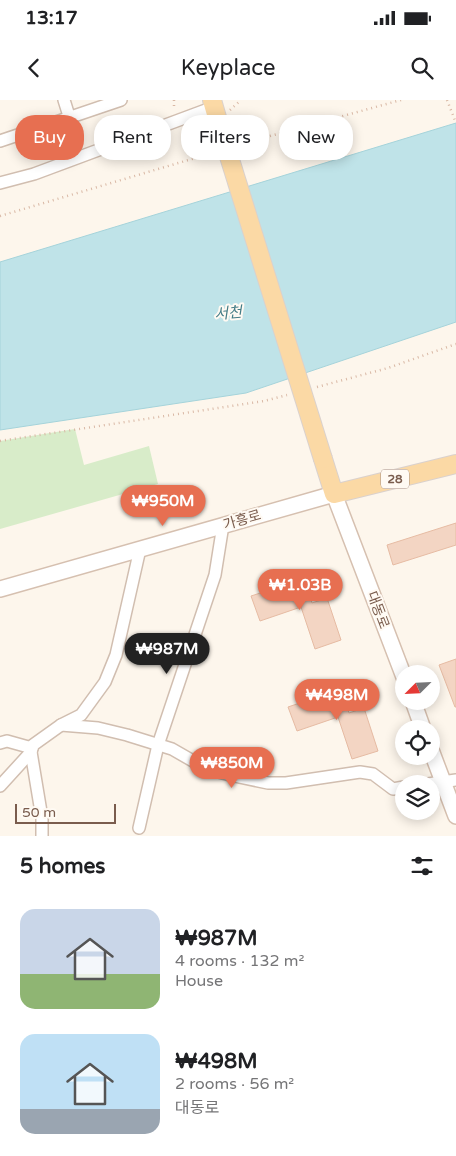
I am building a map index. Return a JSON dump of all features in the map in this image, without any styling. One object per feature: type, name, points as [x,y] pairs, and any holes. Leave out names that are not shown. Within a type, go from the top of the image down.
[{"type":"main road","name":"대동로","points":[[215,109],[334,494],[399,665]]},
{"type":"main road","name":"가흥로","points":[[0,589],[334,494],[456,464]]},
{"type":"main road","points":[[436,765],[456,816]]},
{"type":"street","points":[[64,100],[69,115]]},
{"type":"street","points":[[72,115],[121,100]]},
{"type":"street","points":[[0,183],[34,174],[215,109]]},
{"type":"street","points":[[0,141],[15,136]]},
{"type":"street","points":[[139,828],[140,812],[158,744],[215,575],[223,525]]},
{"type":"street","points":[[0,786],[32,750],[61,725],[81,715],[105,682],[116,655],[140,549]]},
{"type":"street","points":[[61,725],[98,728],[158,744],[172,749],[207,769],[268,783],[286,783],[360,772],[373,774],[395,789]]},
{"type":"street","points":[[0,743],[7,741],[32,750]]},
{"type":"street","points":[[32,750],[42,818],[42,836]]},
{"type":"path","points":[[269,136],[401,100]]},
{"type":"path","points":[[447,100],[456,123]]},
{"type":"path","points":[[0,216],[188,160]]},
{"type":"path","points":[[312,388],[388,368],[456,344]]},
{"type":"path","points":[[0,441],[264,401],[293,393]]},
{"type":"green space","points":[[75,429],[84,465],[149,446],[158,484],[0,529],[0,441]]},
{"type":"water","name":"서천","points":[[456,123],[456,322],[246,393],[0,430],[0,262],[335,160],[353,160],[353,154]]},
{"type":"building","points":[[456,523],[456,545],[393,565],[387,545]]},
{"type":"building","points":[[304,579],[312,603],[327,598],[341,640],[315,649],[301,607],[260,621],[251,596]]},
{"type":"building","points":[[456,659],[456,707],[440,665]]},
{"type":"building","points":[[341,689],[349,713],[364,708],[378,751],[352,759],[338,717],[297,731],[288,707]]}]
